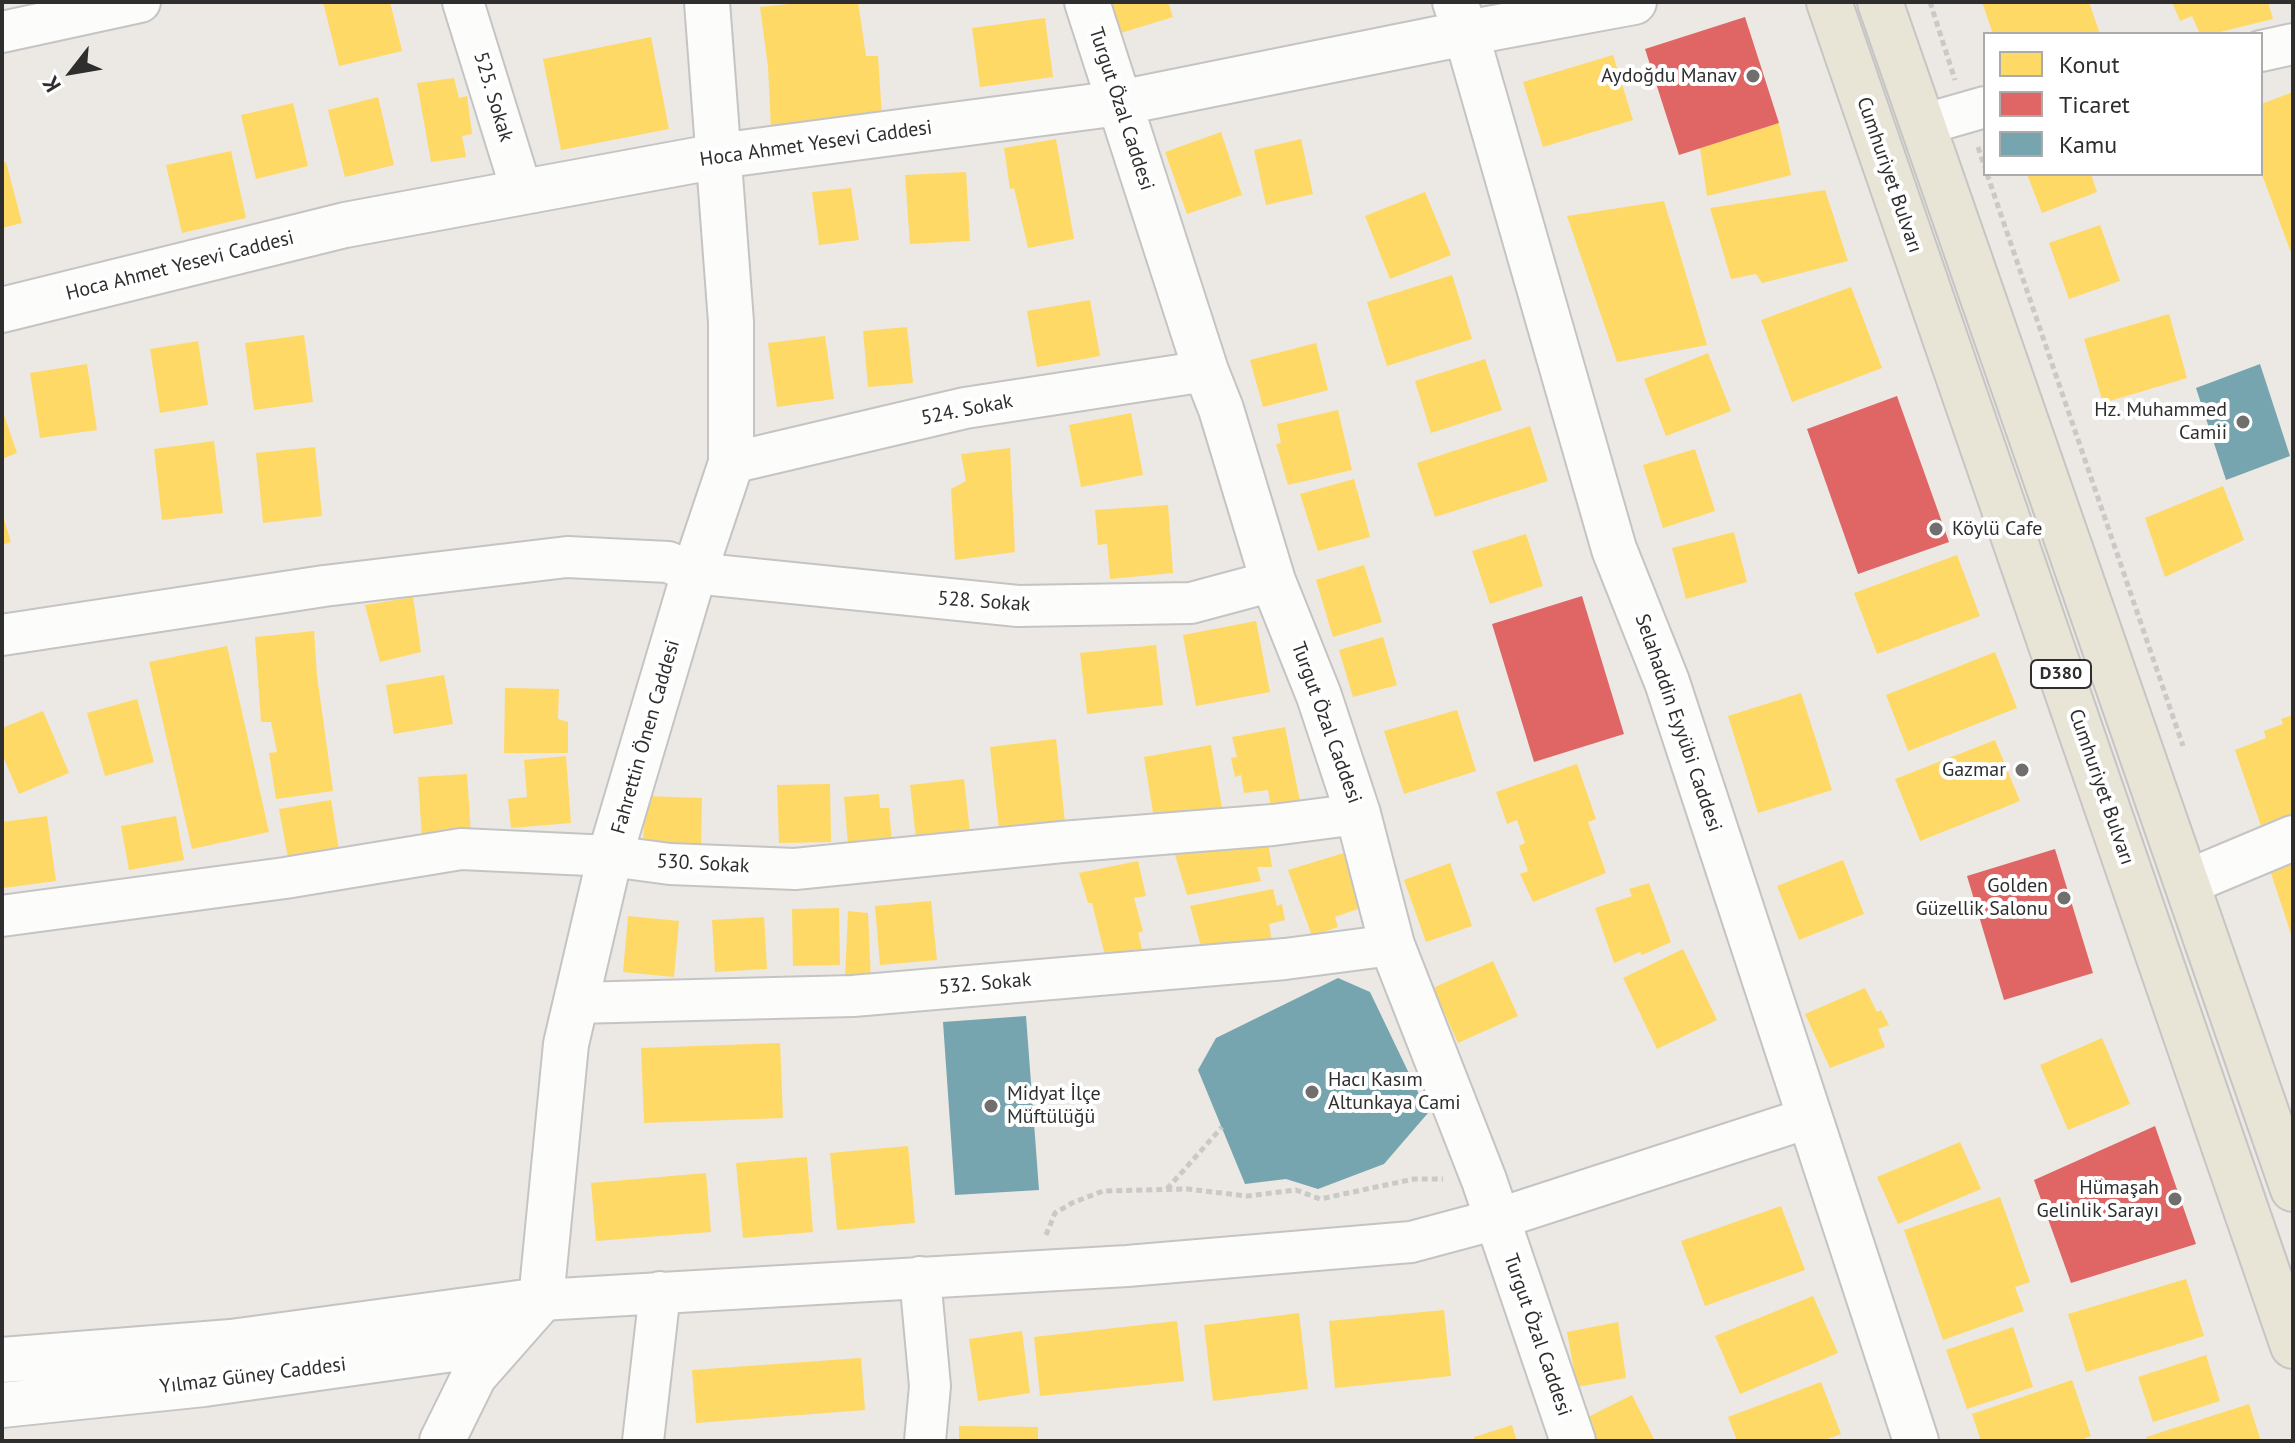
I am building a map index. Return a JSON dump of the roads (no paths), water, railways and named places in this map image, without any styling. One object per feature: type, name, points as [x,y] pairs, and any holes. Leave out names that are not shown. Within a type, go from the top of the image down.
[{"type":"main road","name":"Cumhuriyet Bulvarı","points":[[1829,2],[2293,1346]]},
{"type":"main road","name":"D380","points":[[1880,2],[2293,1189]]},
{"type":"street","points":[[2,32],[140,2]]},
{"type":"street","name":"525. Sokak","points":[[463,2],[522,192]]},
{"type":"street","name":"Fahrettin Önen Caddesi","points":[[541,1300],[566,1044],[610,856],[694,573],[731,463],[731,322],[707,2]]},
{"type":"street","name":"Turgut Özal Caddesi","points":[[1087,2],[1221,409],[1273,581],[1319,696],[1358,814],[1392,945],[1491,1200],[1573,1441]]},
{"type":"street","name":"Hoca Ahmet Yesevi Caddesi","points":[[2,310],[345,225],[718,156],[1119,103],[1460,17],[1634,2]]},
{"type":"street","name":"Selahaddin Eyyübi Caddesi","points":[[1460,17],[1614,549],[1667,682],[1916,1441]]},
{"type":"street","points":[[2263,51],[2293,44]]},
{"type":"street","points":[[1922,125],[1983,108]]},
{"type":"street","name":"524. Sokak","points":[[731,463],[965,408],[1206,371]]},
{"type":"street","name":"528. Sokak","points":[[2,635],[324,586],[567,557],[668,562],[694,573],[1018,606],[1191,603],[1273,581]]},
{"type":"street","name":"530. Sokak","points":[[2,916],[285,878],[461,849],[610,856],[670,864],[795,869],[1062,842],[1273,825],[1358,814]]},
{"type":"street","points":[[2188,882],[2293,838]]},
{"type":"street","name":"532. Sokak","points":[[576,1003],[853,996],[1285,959],[1392,945]]},
{"type":"street","points":[[2,1360],[231,1342],[541,1300],[1127,1266],[1411,1242],[1491,1200],[1811,1117]]},
{"type":"street","points":[[920,1277],[930,1386],[925,1441]]},
{"type":"street","points":[[643,1441],[660,1292]]},
{"type":"street","points":[[442,1441],[474,1376],[541,1300]]},
{"type":"street","name":"Yılmaz Güney Caddesi","points":[[2,1405],[204,1384],[503,1342]]},
{"type":"place","name":"Aydoğdu Manav","points":[[1753,76]]},
{"type":"place","name":"Hz. Muhammed Camii","points":[[2243,422]]},
{"type":"place","name":"Köylü Cafe","points":[[1936,529]]},
{"type":"place","name":"Gazmar","points":[[2022,770]]},
{"type":"place","name":"Golden Güzellik Salonu","points":[[2064,898]]},
{"type":"place","name":"Hacı Kasım Altunkaya Cami","points":[[1312,1092]]},
{"type":"place","name":"Midyat İlçe Müftülüğü","points":[[991,1106]]},
{"type":"place","name":"Hümaşah Gelinlik Sarayı","points":[[2175,1199]]}]
